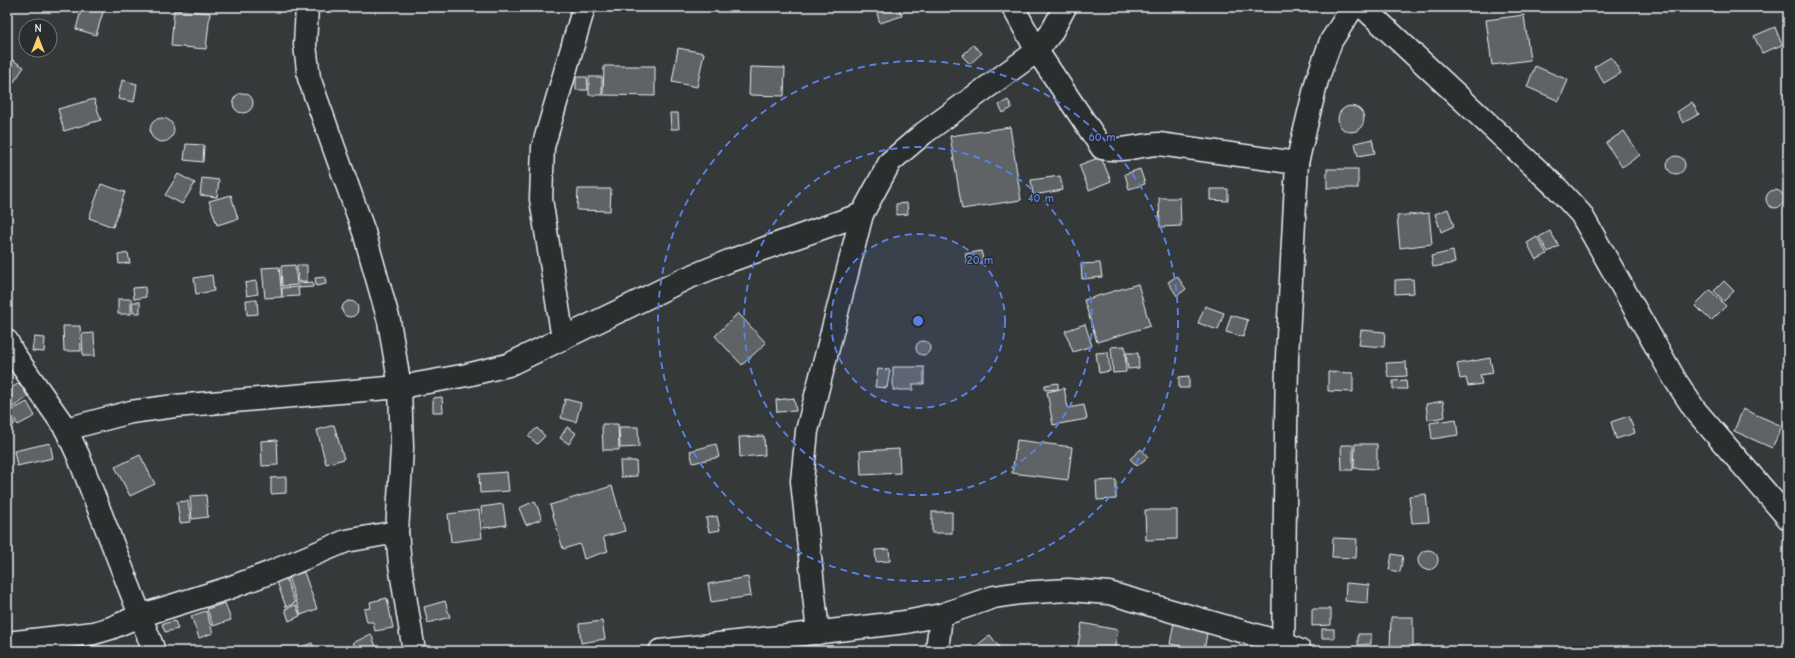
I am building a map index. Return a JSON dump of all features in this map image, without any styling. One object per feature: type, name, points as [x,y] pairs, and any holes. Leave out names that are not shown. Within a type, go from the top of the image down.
[{"type":"street","points":[[307,7],[305,45],[309,78],[364,232],[389,321],[400,386],[402,448],[397,532],[400,565],[414,651]]},
{"type":"street","points":[[563,339],[542,199],[543,147],[584,7]]},
{"type":"street","points":[[1013,7],[1037,51],[1102,148],[1116,151],[1142,145],[1159,144],[1297,163]]},
{"type":"street","points":[[818,633],[802,481],[807,431],[862,214],[890,162],[924,133],[1037,51],[1051,33],[1065,7]]},
{"type":"street","points":[[660,651],[906,622],[941,615],[994,598],[1020,593],[1068,590],[1109,593],[1289,648],[1287,357],[1297,163],[1317,80],[1331,41],[1353,7]]},
{"type":"street","points":[[1363,7],[1558,188],[1581,214],[1674,378],[1695,410],[1788,518]]},
{"type":"street","points":[[66,429],[131,412],[175,406],[400,386],[467,376],[508,365],[685,279],[729,261],[862,214]]},
{"type":"street","points":[[7,341],[13,353],[66,429],[78,455],[139,616],[154,651]]},
{"type":"street","points":[[7,643],[94,633],[111,628],[139,616],[269,574],[346,541],[397,532]]},
{"type":"street","points":[[937,651],[941,615]]},
{"type":"building","points":[[82,7],[104,9],[96,35],[76,29]]},
{"type":"building","points":[[875,7],[899,7],[902,16],[880,23]]},
{"type":"building","points":[[174,10],[210,13],[206,49],[171,46]]},
{"type":"building","points":[[1524,15],[1530,60],[1492,65],[1486,20]]},
{"type":"building","points":[[1775,27],[1782,45],[1762,53],[1754,36]]},
{"type":"building","points":[[973,45],[982,53],[970,64],[962,56]]},
{"type":"building","points":[[678,48],[704,53],[697,87],[672,82]]},
{"type":"building","points":[[7,57],[24,67],[14,82],[7,77]]},
{"type":"building","points":[[1611,57],[1621,73],[1604,83],[1594,67]]},
{"type":"building","points":[[604,66],[655,66],[655,96],[603,95]]},
{"type":"building","points":[[1535,66],[1568,80],[1559,101],[1527,87]]},
{"type":"building","points":[[750,67],[785,68],[784,96],[749,95]]},
{"type":"building","points":[[576,77],[587,77],[588,90],[576,90]]},
{"type":"building","points":[[589,77],[602,77],[602,95],[589,95]]},
{"type":"building","points":[[122,80],[137,84],[134,102],[118,99]]},
{"type":"building","points":[[243,93],[250,96],[253,103],[250,110],[243,113],[236,110],[233,103],[236,96]]},
{"type":"building","points":[[94,99],[101,120],[64,131],[58,109]]},
{"type":"building","points":[[1008,100],[1012,108],[1003,113],[999,105]]},
{"type":"building","points":[[1692,102],[1699,114],[1683,123],[1677,112]]},
{"type":"building","points":[[1351,106],[1360,110],[1364,119],[1360,128],[1351,132],[1342,128],[1338,119],[1342,110]]},
{"type":"building","points":[[670,113],[678,113],[679,129],[671,129]]},
{"type":"building","points":[[162,118],[171,121],[174,130],[171,139],[162,142],[153,139],[150,130],[153,121]]},
{"type":"building","points":[[1010,127],[1021,200],[962,209],[950,136]]},
{"type":"building","points":[[1624,131],[1640,155],[1622,167],[1606,143]]},
{"type":"building","points":[[1372,139],[1375,153],[1358,156],[1355,143]]},
{"type":"building","points":[[186,144],[204,145],[203,162],[184,160]]},
{"type":"building","points":[[1676,156],[1682,159],[1685,165],[1682,171],[1676,174],[1670,171],[1667,165],[1670,159]]},
{"type":"building","points":[[1101,157],[1111,181],[1089,190],[1079,165]]},
{"type":"building","points":[[1140,169],[1145,184],[1129,189],[1125,174]]},
{"type":"building","points":[[1327,169],[1358,169],[1358,188],[1327,188]]},
{"type":"building","points":[[178,174],[195,183],[182,204],[165,195]]},
{"type":"building","points":[[1060,176],[1063,190],[1033,195],[1031,180]]},
{"type":"building","points":[[202,178],[219,180],[217,197],[200,195]]},
{"type":"building","points":[[101,184],[125,192],[113,227],[89,218]]},
{"type":"building","points":[[578,189],[611,189],[610,211],[577,210]]},
{"type":"building","points":[[1210,189],[1228,189],[1228,201],[1210,200]]},
{"type":"building","points":[[1775,190],[1781,193],[1784,199],[1781,205],[1775,208],[1769,205],[1766,199],[1769,193]]},
{"type":"building","points":[[231,195],[238,219],[217,225],[209,201]]},
{"type":"building","points":[[1159,198],[1180,198],[1181,226],[1160,227]]},
{"type":"building","points":[[907,203],[908,214],[896,215],[896,204]]},
{"type":"building","points":[[1448,209],[1454,226],[1441,232],[1435,214]]},
{"type":"building","points":[[1429,213],[1432,244],[1400,248],[1397,216]]},
{"type":"building","points":[[1550,231],[1559,246],[1548,252],[1539,237]]},
{"type":"building","points":[[1537,237],[1547,254],[1536,260],[1527,243]]},
{"type":"building","points":[[981,251],[984,262],[968,266],[965,254]]},
{"type":"building","points":[[1453,251],[1455,263],[1433,267],[1431,256]]},
{"type":"building","points":[[128,253],[130,263],[119,264],[118,255]]},
{"type":"building","points":[[1100,263],[1102,277],[1082,279],[1081,264]]},
{"type":"building","points":[[295,265],[297,285],[282,286],[281,266]]},
{"type":"building","points":[[297,265],[307,265],[307,281],[298,282]]},
{"type":"building","points":[[279,267],[282,297],[265,298],[262,268]]},
{"type":"building","points":[[212,275],[214,291],[196,294],[194,278]]},
{"type":"building","points":[[1177,276],[1186,289],[1177,296],[1168,282]]},
{"type":"building","points":[[325,277],[326,284],[316,286],[315,278]]},
{"type":"building","points":[[1413,279],[1414,293],[1395,294],[1395,280]]},
{"type":"building","points":[[256,281],[258,294],[247,296],[245,283]]},
{"type":"building","points":[[1724,281],[1734,291],[1724,301],[1714,291]]},
{"type":"building","points":[[313,282],[313,287],[299,288],[299,283]]},
{"type":"building","points":[[1138,284],[1150,326],[1097,342],[1084,300]]},
{"type":"building","points":[[145,287],[146,297],[134,299],[133,288]]},
{"type":"building","points":[[298,287],[299,296],[282,297],[282,288]]},
{"type":"building","points":[[1710,290],[1726,306],[1711,321],[1695,305]]},
{"type":"building","points":[[118,299],[131,299],[131,314],[118,314]]},
{"type":"building","points":[[246,300],[257,300],[258,314],[247,315]]},
{"type":"building","points":[[350,301],[357,306],[358,309],[353,316],[350,317],[343,312],[342,309],[347,302]]},
{"type":"building","points":[[132,302],[140,302],[140,313],[133,313]]},
{"type":"building","points":[[1205,306],[1224,313],[1218,330],[1198,323]]},
{"type":"building","points":[[738,313],[766,343],[742,365],[715,336]]},
{"type":"building","points":[[1231,315],[1248,320],[1243,337],[1226,332]]},
{"type":"building","points":[[1085,324],[1092,346],[1073,352],[1065,331]]},
{"type":"building","points":[[63,326],[80,326],[81,351],[64,351]]},
{"type":"building","points":[[1361,330],[1385,332],[1384,347],[1359,345]]},
{"type":"building","points":[[94,333],[95,356],[83,356],[82,334]]},
{"type":"building","points":[[34,337],[45,338],[44,352],[32,351]]},
{"type":"building","points":[[923,341],[928,343],[930,348],[928,353],[923,355],[918,353],[916,348],[918,343]]},
{"type":"building","points":[[1125,346],[1126,372],[1113,373],[1111,347]]},
{"type":"building","points":[[1108,352],[1110,371],[1099,373],[1096,353]]},
{"type":"building","points":[[1126,353],[1138,353],[1139,368],[1128,369]]},
{"type":"building","points":[[1490,358],[1493,373],[1480,375],[1482,384],[1468,386],[1466,378],[1460,379],[1457,364]]},
{"type":"building","points":[[1406,362],[1407,376],[1388,377],[1386,363]]},
{"type":"building","points":[[893,367],[924,367],[924,384],[913,384],[913,390],[893,390]]},
{"type":"building","points":[[878,369],[890,370],[887,388],[875,387]]},
{"type":"building","points":[[1328,372],[1353,373],[1353,392],[1328,391]]},
{"type":"building","points":[[1189,376],[1189,388],[1179,388],[1179,377]]},
{"type":"building","points":[[1406,380],[1407,389],[1393,389],[1393,381]]},
{"type":"building","points":[[19,383],[28,397],[10,409],[7,404],[7,391]]},
{"type":"building","points":[[1058,383],[1058,389],[1045,390],[1045,385]]},
{"type":"building","points":[[1064,388],[1068,408],[1084,405],[1087,419],[1053,425],[1047,392]]},
{"type":"building","points":[[442,397],[443,412],[433,412],[433,398]]},
{"type":"building","points":[[794,398],[796,411],[777,412],[776,400]]},
{"type":"building","points":[[565,399],[581,403],[576,422],[561,418]]},
{"type":"building","points":[[1443,401],[1445,417],[1428,420],[1426,404]]},
{"type":"building","points":[[27,402],[35,416],[18,425],[10,411]]},
{"type":"building","points":[[1743,409],[1782,426],[1772,448],[1734,431]]},
{"type":"building","points":[[7,410],[15,424],[7,429]]},
{"type":"building","points":[[1629,416],[1635,433],[1616,439],[1611,422]]},
{"type":"building","points":[[1456,419],[1458,435],[1432,439],[1430,423]]},
{"type":"building","points":[[602,424],[618,424],[619,450],[603,450]]},
{"type":"building","points":[[334,425],[344,459],[326,464],[317,430]]},
{"type":"building","points":[[567,427],[576,433],[569,444],[560,438]]},
{"type":"building","points":[[619,427],[638,427],[639,447],[620,448]]},
{"type":"building","points":[[537,428],[545,436],[537,444],[528,436]]},
{"type":"building","points":[[764,436],[765,455],[740,457],[739,437]]},
{"type":"building","points":[[277,440],[278,465],[262,466],[261,441]]},
{"type":"building","points":[[1017,440],[1072,447],[1068,480],[1012,473]]},
{"type":"building","points":[[50,443],[53,458],[17,466],[14,451]]},
{"type":"building","points":[[716,444],[719,457],[693,463],[690,451]]},
{"type":"building","points":[[1355,444],[1377,444],[1377,469],[1354,468]]},
{"type":"building","points":[[1341,445],[1353,445],[1353,470],[1342,470]]},
{"type":"building","points":[[899,449],[900,473],[861,475],[860,451]]},
{"type":"building","points":[[1141,449],[1148,457],[1137,466],[1130,459]]},
{"type":"building","points":[[140,455],[155,484],[130,496],[115,467]]},
{"type":"building","points":[[620,461],[636,461],[637,476],[621,477]]},
{"type":"building","points":[[507,472],[509,491],[480,493],[479,474]]},
{"type":"building","points":[[286,477],[286,493],[271,494],[271,478]]},
{"type":"building","points":[[1116,480],[1116,499],[1097,500],[1096,481]]},
{"type":"building","points":[[612,486],[625,531],[603,537],[608,551],[584,559],[580,544],[563,549],[550,505]]},
{"type":"building","points":[[1426,494],[1429,522],[1412,523],[1409,496]]},
{"type":"building","points":[[206,495],[208,517],[192,519],[190,496]]},
{"type":"building","points":[[188,501],[191,522],[180,523],[177,502]]},
{"type":"building","points":[[535,501],[542,519],[526,525],[519,508]]},
{"type":"building","points":[[503,504],[506,525],[484,528],[481,507]]},
{"type":"building","points":[[479,510],[482,538],[451,542],[448,514]]},
{"type":"building","points":[[1145,510],[1177,510],[1177,539],[1146,540]]},
{"type":"building","points":[[932,512],[952,512],[952,533],[932,533]]},
{"type":"building","points":[[717,516],[720,530],[709,532],[706,518]]},
{"type":"building","points":[[1333,538],[1357,539],[1356,558],[1332,557]]},
{"type":"building","points":[[889,549],[890,561],[876,562],[875,550]]},
{"type":"building","points":[[1428,550],[1435,553],[1438,560],[1435,567],[1428,570],[1421,567],[1418,560],[1421,553]]},
{"type":"building","points":[[1392,554],[1403,556],[1400,572],[1389,570]]},
{"type":"building","points":[[304,572],[317,609],[301,615],[288,577]]},
{"type":"building","points":[[748,577],[751,596],[711,602],[708,584]]},
{"type":"building","points":[[286,578],[295,603],[286,607],[277,582]]},
{"type":"building","points":[[1346,583],[1369,585],[1368,603],[1345,601]]},
{"type":"building","points":[[387,598],[393,628],[375,631],[373,622],[367,622],[364,609],[371,608],[370,602]]},
{"type":"building","points":[[445,601],[450,617],[428,623],[424,607]]},
{"type":"building","points":[[225,603],[231,620],[213,626],[207,609]]},
{"type":"building","points":[[296,605],[300,616],[289,621],[285,609]]},
{"type":"building","points":[[1312,609],[1331,609],[1331,625],[1312,626]]},
{"type":"building","points":[[206,611],[213,633],[199,638],[191,616]]},
{"type":"building","points":[[1391,617],[1413,617],[1413,651],[1390,651]]},
{"type":"building","points":[[175,621],[178,629],[165,632],[162,624]]},
{"type":"building","points":[[602,621],[605,639],[581,643],[579,624]]},
{"type":"building","points":[[1174,622],[1208,628],[1204,650],[1170,644]]},
{"type":"building","points":[[1082,623],[1118,630],[1114,651],[1077,651]]},
{"type":"building","points":[[1322,629],[1334,629],[1334,638],[1322,638]]},
{"type":"building","points":[[371,634],[378,651],[357,651],[353,643]]},
{"type":"building","points":[[1358,634],[1371,634],[1371,644],[1358,645]]},
{"type":"building","points":[[990,635],[1002,651],[976,651],[974,648]]},
{"type":"building","points":[[312,643],[316,651],[303,651],[301,647]]},
{"type":"building","points":[[94,646],[103,647],[107,651],[87,651]]}]
